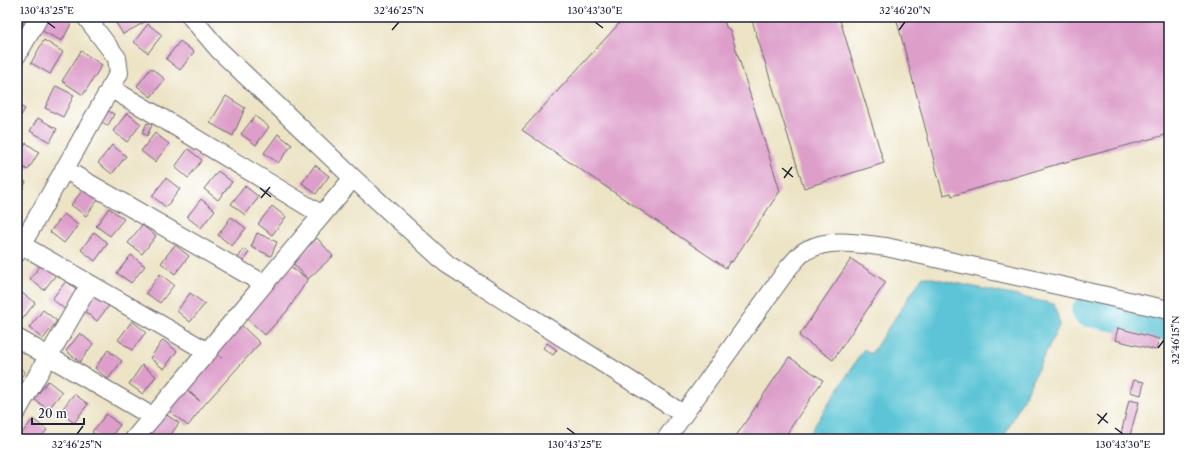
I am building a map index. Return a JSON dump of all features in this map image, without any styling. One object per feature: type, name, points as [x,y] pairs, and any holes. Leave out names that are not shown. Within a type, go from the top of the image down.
[{"type":"street","points":[[17,55],[39,17]]},
{"type":"street","points":[[86,17],[117,58],[119,73],[19,249],[90,284],[208,352]]},
{"type":"street","points":[[191,17],[220,50],[353,178],[447,264],[683,414]]},
{"type":"street","points":[[110,88],[322,215]]},
{"type":"street","points":[[64,169],[264,284]]},
{"type":"street","points":[[134,439],[353,178]]},
{"type":"street","points":[[666,439],[789,267],[806,250],[826,243],[847,242],[886,248],[1169,310]]},
{"type":"street","points":[[17,411],[90,284]]},
{"type":"street","points":[[17,338],[153,417]]},
{"type":"water","points":[[923,276],[1054,304],[1060,324],[1003,439],[806,439],[864,349],[871,354]]},
{"type":"building","points":[[46,17],[74,18],[62,41],[40,30]]},
{"type":"building","points":[[112,17],[143,17],[145,22],[123,34]]},
{"type":"building","points":[[625,17],[716,17],[725,23],[726,27],[730,30],[780,191],[732,262],[730,261],[726,268],[522,130]]},
{"type":"building","points":[[751,17],[839,17],[884,163],[804,188]]},
{"type":"building","points":[[896,17],[1169,17],[1169,134],[1051,166],[952,196],[951,193],[943,195]]},
{"type":"building","points":[[17,19],[24,23],[17,33]]},
{"type":"building","points":[[148,24],[162,35],[148,53],[134,42]]},
{"type":"building","points":[[44,40],[63,52],[50,74],[31,63]]},
{"type":"building","points":[[180,41],[194,52],[180,70],[166,59]]},
{"type":"building","points":[[81,51],[102,65],[83,95],[62,81]]},
{"type":"building","points":[[151,68],[165,79],[151,97],[137,86]]},
{"type":"building","points":[[56,86],[74,95],[63,117],[45,108]]},
{"type":"building","points":[[226,96],[245,108],[233,136],[210,123]]},
{"type":"building","points":[[17,104],[25,109],[17,122]]},
{"type":"building","points":[[108,111],[114,114],[108,126],[102,122]]},
{"type":"building","points":[[127,113],[141,124],[127,142],[113,131]]},
{"type":"building","points":[[255,116],[269,127],[256,145],[241,134]]},
{"type":"building","points":[[38,118],[57,129],[50,142],[30,131]]},
{"type":"building","points":[[147,123],[152,125],[147,136],[142,133]]},
{"type":"building","points":[[155,133],[169,144],[155,162],[141,151]]},
{"type":"building","points":[[278,134],[292,145],[278,163],[264,153]]},
{"type":"building","points":[[26,143],[39,152],[28,170],[17,164],[17,157]]},
{"type":"building","points":[[112,145],[126,156],[112,174],[98,163]]},
{"type":"building","points":[[188,149],[202,160],[188,178],[175,167]]},
{"type":"building","points":[[315,165],[329,176],[316,194],[302,183]]},
{"type":"building","points":[[218,171],[232,182],[218,200],[204,189]]},
{"type":"building","points":[[17,178],[26,182],[17,200]]},
{"type":"building","points":[[166,178],[180,189],[166,207],[152,196]]},
{"type":"building","points":[[245,186],[259,197],[245,215],[231,204]]},
{"type":"building","points":[[85,187],[99,198],[86,216],[71,205]]},
{"type":"building","points":[[201,199],[215,210],[201,228],[187,217]]},
{"type":"building","points":[[272,206],[286,217],[272,235],[258,224]]},
{"type":"building","points":[[109,208],[124,219],[110,236],[96,226]]},
{"type":"building","points":[[64,214],[78,225],[64,243],[50,232]]},
{"type":"building","points":[[231,217],[246,228],[232,246],[218,235]]},
{"type":"building","points":[[142,225],[156,236],[142,254],[128,243]]},
{"type":"building","points":[[94,232],[108,243],[95,261],[81,250]]},
{"type":"building","points":[[257,233],[277,242],[271,256],[251,247]]},
{"type":"building","points":[[317,238],[333,256],[308,279],[292,262]]},
{"type":"building","points":[[175,245],[189,256],[175,274],[161,263]]},
{"type":"building","points":[[243,249],[249,252],[243,262],[238,259]]},
{"type":"building","points":[[131,255],[145,266],[131,283],[117,273]]},
{"type":"building","points":[[851,259],[886,282],[833,360],[799,336]]},
{"type":"building","points":[[44,261],[58,272],[44,290],[30,279]]},
{"type":"building","points":[[285,264],[308,279],[288,310],[265,335],[241,313]]},
{"type":"building","points":[[160,274],[174,285],[160,303],[146,293]]},
{"type":"building","points":[[66,281],[80,292],[66,310],[52,299]]},
{"type":"building","points":[[21,292],[35,303],[21,321],[17,318],[17,297]]},
{"type":"building","points":[[97,292],[111,303],[97,321],[83,310]]},
{"type":"building","points":[[190,293],[205,304],[190,322],[177,311]]},
{"type":"building","points":[[43,310],[57,321],[43,339],[29,328]]},
{"type":"building","points":[[132,321],[146,332],[132,350],[118,340]]},
{"type":"building","points":[[238,322],[260,343],[204,405],[188,426],[164,407],[180,386],[200,401],[184,387],[214,352],[222,358],[213,350]]},
{"type":"building","points":[[1118,328],[1159,339],[1156,350],[1115,340]]},
{"type":"building","points":[[80,333],[93,344],[80,362],[66,351]]},
{"type":"building","points":[[163,340],[177,351],[164,369],[150,358]]},
{"type":"building","points":[[547,343],[557,350],[553,355],[543,348]]},
{"type":"building","points":[[108,350],[122,361],[108,379],[95,368]]},
{"type":"building","points":[[789,357],[823,380],[783,439],[734,439]]},
{"type":"building","points":[[142,365],[156,376],[143,394],[129,384]]},
{"type":"building","points":[[17,366],[25,372],[17,382]]},
{"type":"building","points":[[1134,380],[1144,382],[1141,395],[1130,392]]},
{"type":"building","points":[[48,381],[62,392],[48,410],[34,399]]},
{"type":"building","points":[[74,394],[88,404],[74,423],[60,412]]},
{"type":"building","points":[[1129,400],[1139,402],[1129,439],[1123,439],[1120,438]]},
{"type":"building","points":[[159,410],[179,423],[168,439],[139,439]]},
{"type":"building","points":[[106,414],[120,425],[109,439],[101,439],[92,432]]},
{"type":"building","points":[[33,419],[47,430],[39,439],[21,439],[19,437]]},
{"type":"waterway","points":[[1087,311],[1169,326]]}]
